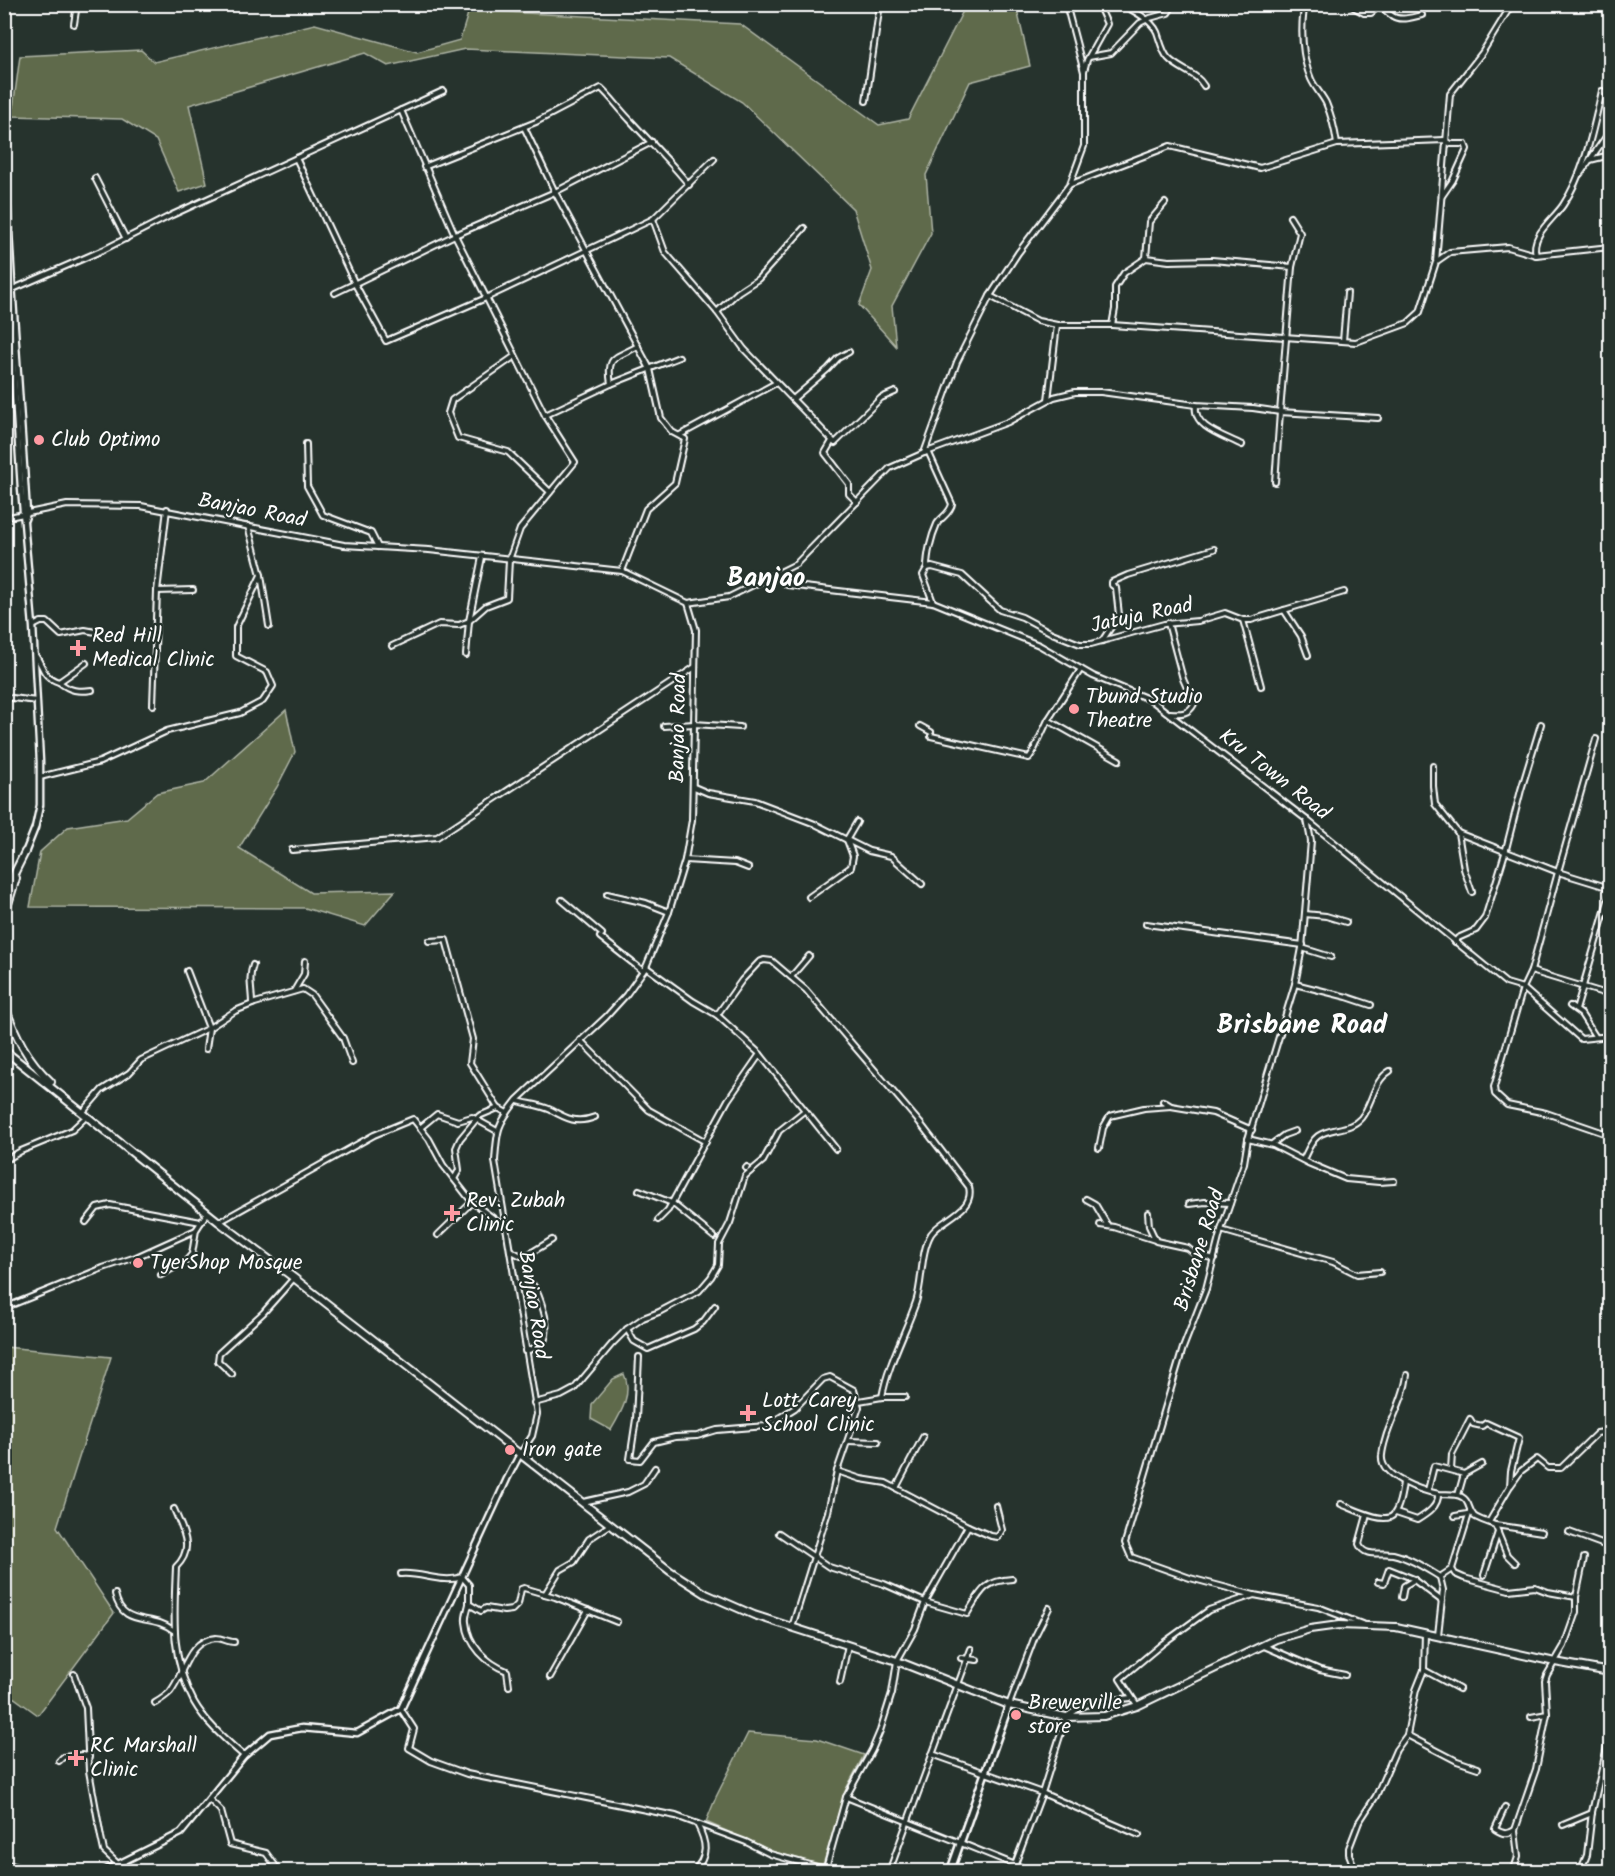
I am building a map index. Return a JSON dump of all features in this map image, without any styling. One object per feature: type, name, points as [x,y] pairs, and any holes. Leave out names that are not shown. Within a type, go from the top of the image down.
[{"type":"highway","points":[[4,894],[25,852]]},
{"type":"highway","points":[[4,917],[16,878]]},
{"type":"highway","points":[[4,1005],[17,1039],[30,1059],[83,1112]]},
{"type":"highway","points":[[4,1050],[207,1213],[294,1278],[610,1525],[706,1594],[754,1615],[897,1661],[1009,1705],[1066,1717],[1104,1716],[1137,1706],[1276,1639],[1310,1629],[1339,1625],[1396,1627],[1425,1632],[1555,1662],[1611,1672]]},
{"type":"main road","points":[[950,1872],[1009,1705]]},
{"type":"street","points":[[74,24],[77,4]]},
{"type":"street","points":[[375,4],[397,8],[409,4]]},
{"type":"street","points":[[866,101],[880,4]]},
{"type":"street","points":[[933,602],[923,575],[927,568],[927,554],[938,523],[951,509],[952,504],[926,452],[957,362],[990,296],[1018,253],[1070,184],[1084,146],[1084,72],[1066,4]]},
{"type":"street","points":[[1084,72],[1089,57],[1107,24],[1098,4]]},
{"type":"street","points":[[1120,4],[1132,9],[1146,20],[1155,29],[1166,56],[1199,78],[1204,86]]},
{"type":"street","points":[[1089,57],[1111,53],[1123,39],[1146,20],[1168,13],[1174,4]]},
{"type":"street","points":[[1305,4],[1303,30],[1305,56],[1311,79],[1326,103],[1334,125],[1337,144]]},
{"type":"street","points":[[1348,4],[1364,13],[1371,13],[1378,7],[1384,8],[1399,19],[1422,15]]},
{"type":"street","points":[[990,296],[1038,321],[1057,325],[1112,325],[1356,342],[1408,323],[1420,312],[1436,262],[1450,93],[1482,53],[1512,4]]},
{"type":"street","points":[[424,167],[524,127],[578,102],[601,88],[689,185]]},
{"type":"street","points":[[12,289],[103,250],[172,215],[443,91]]},
{"type":"street","points":[[1576,180],[1602,91]]},
{"type":"street","points":[[392,646],[439,624],[459,625],[469,621],[486,606],[507,598],[509,560],[520,529],[575,462],[545,415],[486,298],[424,167],[401,110]]},
{"type":"street","points":[[524,127],[555,192],[650,369],[661,418],[672,432],[685,440],[675,483],[646,510],[622,572]]},
{"type":"street","points":[[1536,255],[1534,248],[1540,233],[1563,205],[1576,180],[1611,131]]},
{"type":"street","points":[[1070,184],[1170,146],[1260,168],[1337,144],[1445,140],[1451,144],[1465,144],[1467,149],[1453,180],[1441,198]]},
{"type":"street","points":[[334,293],[455,235],[555,192],[652,142]]},
{"type":"street","points":[[4,145],[14,373],[18,394]]},
{"type":"street","points":[[1589,161],[1611,155]]},
{"type":"street","points":[[296,158],[354,284],[386,341],[486,298],[653,219],[714,159]]},
{"type":"street","points":[[95,178],[126,239]]},
{"type":"street","points":[[1146,258],[1149,222],[1165,203]]},
{"type":"street","points":[[1275,482],[1292,267],[1300,233],[1290,217]]},
{"type":"street","points":[[653,219],[664,252],[717,312],[744,349],[832,441],[835,443],[880,398],[895,392]]},
{"type":"street","points":[[4,905],[35,828],[40,805],[38,701],[6,223]]},
{"type":"street","points":[[717,312],[738,292],[758,279],[804,228]]},
{"type":"street","points":[[1436,262],[1450,252],[1509,247],[1536,255],[1611,247]]},
{"type":"street","points":[[1112,325],[1115,287],[1124,273],[1146,258],[1170,261],[1212,260],[1292,267]]},
{"type":"street","points":[[1343,341],[1347,293]]},
{"type":"street","points":[[1048,400],[1057,325]]},
{"type":"street","points":[[611,384],[608,367],[611,362],[638,346]]},
{"type":"street","points":[[793,399],[838,358],[849,352]]},
{"type":"street","points":[[515,356],[452,400],[448,413],[458,438],[508,452],[550,492]]},
{"type":"street","points":[[545,415],[611,384],[679,357]]},
{"type":"street","points":[[4,375],[14,373]]},
{"type":"street","points":[[680,435],[776,383]]},
{"type":"street","points":[[688,603],[729,597],[796,564],[890,468],[926,452],[1008,422],[1048,400],[1076,392],[1101,392],[1196,405],[1378,418]]},
{"type":"street","points":[[1196,405],[1195,411],[1200,423],[1242,445]]},
{"type":"street","points":[[832,441],[825,453],[849,484],[849,494],[856,502]]},
{"type":"street","points":[[306,444],[307,486],[323,515],[371,533],[378,548]]},
{"type":"street","name":"Banjao Road","points":[[4,518],[67,505],[133,505],[166,509],[344,545],[429,550],[622,572],[688,603],[696,630],[692,820],[685,860],[669,912],[645,969],[626,995],[606,1017],[517,1101],[496,1131],[495,1161],[537,1414],[532,1436],[520,1454]]},
{"type":"street","points":[[153,705],[157,591],[166,509]]},
{"type":"street","points":[[248,526],[261,575],[269,626]]},
{"type":"street","points":[[1102,642],[1119,615],[1116,588],[1112,582],[1120,577],[1214,549]]},
{"type":"street","points":[[466,655],[469,621],[482,557]]},
{"type":"street","name":"Jatuja Road","points":[[927,568],[932,567],[962,575],[1000,610],[1022,617],[1052,633],[1080,644],[1102,642],[1168,623],[1198,621],[1225,613],[1243,620],[1251,620],[1344,592]]},
{"type":"street","points":[[40,777],[100,762],[167,731],[240,713],[263,702],[273,686],[267,672],[236,656],[236,627],[261,575]]},
{"type":"street","name":"Kru Town Road","points":[[775,575],[787,585],[933,602],[1039,645],[1118,688],[1151,700],[1307,820],[1506,983],[1523,988],[1581,1039],[1595,1036]]},
{"type":"street","points":[[157,591],[193,590]]},
{"type":"street","points":[[1284,610],[1301,636],[1308,655]]},
{"type":"street","points":[[1243,620],[1261,686]]},
{"type":"street","points":[[33,626],[40,622],[47,622],[61,635],[85,630],[96,632]]},
{"type":"street","points":[[1168,623],[1183,679],[1194,704],[1185,713],[1170,713]]},
{"type":"street","points":[[35,655],[41,662],[43,672],[50,679],[78,692],[92,690]]},
{"type":"street","points":[[59,682],[86,663]]},
{"type":"street","points":[[292,850],[438,837],[695,668]]},
{"type":"street","points":[[920,726],[931,734],[1029,758],[1048,720],[1081,669]]},
{"type":"street","points":[[4,697],[38,701]]},
{"type":"street","points":[[1048,720],[1119,760]]},
{"type":"street","points":[[664,726],[694,724],[740,727]]},
{"type":"street","points":[[1455,942],[1458,938],[1476,930],[1485,918],[1506,852],[1541,724]]},
{"type":"street","points":[[1596,740],[1531,970],[1523,988],[1496,1078],[1495,1094],[1507,1105],[1546,1113],[1611,1135]]},
{"type":"street","points":[[1433,766],[1432,786],[1435,804],[1458,833],[1464,869],[1472,892]]},
{"type":"street","points":[[694,787],[708,793],[755,801],[815,824],[869,851],[891,856],[922,884]]},
{"type":"street","name":"Brisbane Road","points":[[1307,820],[1311,841],[1303,947],[1295,984],[1248,1139],[1244,1163],[1221,1230],[1206,1289],[1184,1348],[1125,1544],[1131,1557],[1190,1578],[1254,1595],[1318,1607],[1363,1625]]},
{"type":"street","points":[[809,897],[851,867],[853,856],[847,839],[857,822]]},
{"type":"street","points":[[1458,833],[1558,872],[1611,888]]},
{"type":"street","points":[[685,860],[735,863],[748,868]]},
{"type":"street","points":[[607,894],[646,903],[669,912]]},
{"type":"street","points":[[1576,1010],[1611,894]]},
{"type":"street","points":[[562,900],[601,936],[645,969],[717,1015],[760,1054],[837,1149]]},
{"type":"street","points":[[1305,914],[1326,915],[1346,922]]},
{"type":"street","points":[[1146,924],[1303,947],[1331,957]]},
{"type":"street","points":[[429,941],[446,940],[473,1039],[470,1063],[498,1108],[507,1113]]},
{"type":"street","points":[[791,977],[809,956]]},
{"type":"street","points":[[717,1015],[742,980],[759,962],[769,959],[806,990],[920,1123],[969,1187],[971,1194],[968,1202],[932,1234],[927,1246],[916,1302],[886,1375],[882,1397]]},
{"type":"street","points":[[294,992],[304,974],[305,961]]},
{"type":"street","points":[[252,1004],[252,985],[249,975],[253,965]]},
{"type":"street","points":[[1531,970],[1611,995]]},
{"type":"street","points":[[187,971],[209,1028],[206,1049]]},
{"type":"street","points":[[1295,984],[1347,996],[1371,1005]]},
{"type":"street","points":[[4,1161],[21,1151],[72,1130],[83,1112],[102,1090],[129,1073],[141,1060],[209,1028],[235,1011],[303,988],[312,995],[343,1038],[351,1063]]},
{"type":"street","points":[[1570,1006],[1576,1010],[1595,1036],[1611,1036]]},
{"type":"street","points":[[580,1040],[649,1110],[706,1142]]},
{"type":"street","points":[[658,1220],[672,1203],[728,1101],[760,1054]]},
{"type":"street","points":[[1301,1159],[1319,1135],[1346,1128],[1360,1119],[1381,1076],[1390,1071]]},
{"type":"street","points":[[517,1101],[549,1109],[573,1121],[585,1121],[596,1117]]},
{"type":"street","points":[[1162,1101],[1171,1106]]},
{"type":"street","points":[[1099,1148],[1103,1128],[1110,1116],[1144,1108],[1171,1106],[1212,1113],[1252,1130]]},
{"type":"street","points":[[454,1179],[459,1170],[456,1148],[460,1139],[479,1116],[498,1108]]},
{"type":"street","points":[[534,1403],[561,1396],[574,1389],[627,1329],[643,1318],[699,1291],[718,1265],[719,1244],[730,1223],[745,1176],[763,1161],[779,1131],[804,1111]]},
{"type":"street","points":[[420,1128],[437,1114],[458,1120],[472,1117],[496,1131]]},
{"type":"street","points":[[219,1222],[374,1135],[413,1119],[429,1139],[443,1165],[472,1202],[506,1228]]},
{"type":"street","points":[[1271,1144],[1295,1131]]},
{"type":"street","points":[[1248,1139],[1271,1144],[1347,1179],[1379,1182],[1394,1180]]},
{"type":"street","points":[[639,1190],[672,1203],[714,1237]]},
{"type":"street","points":[[1086,1199],[1095,1204],[1109,1226]]},
{"type":"street","points":[[438,1236],[472,1202]]},
{"type":"street","points":[[1189,1204],[1230,1203]]},
{"type":"street","points":[[86,1222],[97,1208],[110,1205],[201,1222]]},
{"type":"street","points":[[161,1275],[186,1261],[192,1254],[196,1230],[207,1213]]},
{"type":"street","points":[[1148,1213],[1149,1226],[1156,1240]]},
{"type":"street","points":[[1100,1225],[1188,1248],[1194,1253],[1214,1259]]},
{"type":"street","points":[[4,1308],[136,1257],[196,1230]]},
{"type":"street","points":[[1221,1230],[1333,1262],[1357,1274],[1380,1272]]},
{"type":"street","points":[[510,1250],[521,1256],[530,1254],[552,1240]]},
{"type":"street","points":[[232,1374],[218,1361],[219,1353],[263,1313],[294,1278]]},
{"type":"street","points":[[525,1351],[537,1348],[544,1342],[548,1331],[539,1294],[533,1285]]},
{"type":"street","points":[[627,1329],[634,1341],[648,1348],[694,1329],[703,1322],[715,1306]]},
{"type":"street","points":[[639,1357],[636,1419],[630,1459],[640,1460],[654,1442],[675,1437],[697,1436],[717,1430],[766,1426],[795,1408],[823,1379],[830,1377],[854,1390],[859,1407],[837,1471],[814,1558],[792,1627]]},
{"type":"street","points":[[1407,1376],[1387,1432],[1381,1456],[1383,1464],[1390,1474],[1403,1482],[1438,1494],[1458,1495],[1468,1502],[1469,1512],[1452,1569],[1440,1577]]},
{"type":"street","points":[[859,1401],[882,1397],[905,1397]]},
{"type":"street","points":[[1452,1470],[1452,1454],[1470,1419],[1473,1424],[1482,1426],[1486,1423],[1519,1438],[1510,1486]]},
{"type":"street","points":[[1489,1522],[1521,1471],[1537,1459],[1548,1468],[1561,1468],[1597,1433],[1611,1431]]},
{"type":"street","points":[[896,1488],[923,1437]]},
{"type":"street","points":[[848,1441],[878,1442]]},
{"type":"street","points":[[102,1872],[181,1833],[244,1756],[270,1734],[302,1728],[357,1733],[401,1709],[520,1454]]},
{"type":"street","points":[[1458,1495],[1464,1474],[1482,1464]]},
{"type":"street","points":[[1428,1490],[1434,1466],[1464,1474]]},
{"type":"street","points":[[583,1502],[628,1492],[644,1484],[655,1468]]},
{"type":"street","points":[[837,1471],[861,1479],[886,1483],[968,1526],[998,1537],[1002,1530],[996,1506]]},
{"type":"street","points":[[1341,1504],[1367,1515],[1384,1519],[1391,1517],[1395,1513],[1403,1482]]},
{"type":"street","points":[[1395,1513],[1417,1520],[1429,1513],[1438,1499],[1438,1494]]},
{"type":"street","points":[[174,1509],[184,1534],[187,1550],[184,1560],[176,1567],[173,1631],[177,1661],[195,1703],[217,1731],[244,1756]]},
{"type":"street","points":[[1469,1512],[1495,1525],[1542,1532]]},
{"type":"street","points":[[1455,1516],[1469,1512]]},
{"type":"street","points":[[1367,1515],[1359,1544],[1362,1550],[1370,1553],[1394,1554],[1440,1577],[1443,1590],[1438,1635]]},
{"type":"street","points":[[545,1594],[560,1570],[574,1562],[589,1539],[610,1525]]},
{"type":"street","points":[[1495,1525],[1507,1555],[1515,1563]]},
{"type":"street","points":[[825,1870],[846,1797],[880,1731],[892,1693],[897,1661],[915,1629],[925,1602],[968,1526]]},
{"type":"street","points":[[1484,1575],[1498,1532]]},
{"type":"street","points":[[1569,1532],[1611,1547]]},
{"type":"street","points":[[779,1533],[830,1567],[884,1584],[925,1602],[967,1614],[988,1584],[995,1580],[1012,1579]]},
{"type":"street","points":[[1513,1872],[1518,1857],[1515,1830],[1536,1769],[1547,1714],[1545,1682],[1564,1647],[1576,1612],[1576,1597],[1584,1558]]},
{"type":"street","points":[[1378,1582],[1384,1583],[1389,1569],[1414,1580],[1442,1602]]},
{"type":"street","points":[[1452,1569],[1455,1574],[1464,1578],[1509,1590],[1535,1587],[1576,1597]]},
{"type":"street","points":[[401,1574],[414,1572],[442,1579],[462,1577]]},
{"type":"street","points":[[462,1577],[469,1585],[469,1604],[465,1621],[473,1646],[493,1666],[507,1671],[509,1686]]},
{"type":"street","points":[[1402,1597],[1404,1586],[1414,1580]]},
{"type":"street","points":[[469,1604],[481,1611],[486,1608],[512,1610],[518,1604],[521,1589],[524,1588],[617,1622]]},
{"type":"street","points":[[115,1594],[117,1604],[132,1617],[155,1621],[166,1625],[173,1631]]},
{"type":"street","points":[[1137,1706],[1120,1679],[1162,1644],[1209,1610],[1254,1595]]},
{"type":"street","points":[[1009,1705],[1035,1636],[1049,1608]]},
{"type":"street","points":[[550,1677],[588,1610]]},
{"type":"street","points":[[1356,1872],[1349,1848],[1359,1822],[1376,1796],[1396,1750],[1407,1735],[1416,1690],[1424,1670],[1425,1632]]},
{"type":"street","points":[[155,1703],[169,1693],[192,1650],[208,1639],[220,1638],[227,1642],[234,1642]]},
{"type":"street","points":[[840,1682],[849,1645]]},
{"type":"street","points":[[1263,1646],[1320,1670],[1345,1675]]},
{"type":"street","points":[[889,1872],[971,1648]]},
{"type":"street","points":[[960,1658],[976,1660]]},
{"type":"street","points":[[1424,1670],[1459,1689]]},
{"type":"street","points":[[74,1674],[87,1708],[89,1771],[104,1851],[118,1864]]},
{"type":"street","points":[[1012,1872],[1042,1794],[1066,1717],[1094,1702],[1131,1698]]},
{"type":"street","points":[[401,1709],[414,1730],[409,1748],[444,1766],[467,1774],[676,1816],[746,1842],[770,1854],[835,1872]]},
{"type":"street","points":[[1531,1717],[1547,1714]]},
{"type":"street","points":[[1580,1872],[1587,1855],[1592,1812],[1611,1734]]},
{"type":"street","points":[[1407,1735],[1458,1761],[1478,1768]]},
{"type":"street","points":[[932,1754],[986,1772],[1139,1835]]},
{"type":"street","points":[[59,1761],[63,1757],[82,1755],[89,1757]]},
{"type":"street","points":[[846,1797],[1033,1872]]},
{"type":"street","points":[[209,1799],[221,1811],[230,1844],[266,1853],[280,1872]]},
{"type":"street","points":[[1505,1807],[1495,1829],[1508,1834],[1515,1830]]},
{"type":"street","points":[[1563,1825],[1592,1812]]},
{"type":"street","points":[[693,1872],[705,1856],[697,1823]]},
{"type":"street","points":[[4,1863],[37,1872]]},
{"type":"green space","points":[[966,5],[1016,5],[1030,66],[970,82],[926,175],[931,233],[892,306],[896,346],[859,305],[872,270],[853,209],[742,102],[669,58],[465,49],[388,66],[365,53],[189,105],[207,183],[179,192],[156,140],[122,119],[12,116],[20,56],[141,50],[154,62],[315,24],[417,52],[460,40],[469,10],[740,24],[879,125],[908,119]]},
{"type":"green space","points":[[286,710],[295,752],[277,787],[239,848],[311,893],[395,891],[365,926],[305,908],[30,907],[40,852],[68,827],[127,818],[157,793],[204,783]]},
{"type":"green space","points":[[5,1347],[111,1357],[57,1527],[114,1613],[38,1715],[5,1691]]},
{"type":"green space","points":[[624,1374],[626,1396],[622,1410],[611,1430],[591,1419],[592,1404],[613,1379]]},
{"type":"green space","points":[[748,1733],[817,1739],[864,1755],[846,1789],[823,1865],[774,1852],[706,1822]]},
{"type":"place","name":"Club Optimo","points":[[39,440]]},
{"type":"place","name":"Red Hill Medical Clinic","points":[[78,648]]},
{"type":"place","name":"Tbund Studio Theatre","points":[[1074,709]]},
{"type":"place","name":"Rev. Zubah Clinic","points":[[452,1213]]},
{"type":"place","name":"TyerShop Mosque","points":[[138,1263]]},
{"type":"place","name":"Lott Carey School Clinic","points":[[748,1413]]},
{"type":"place","name":"Iron gate","points":[[510,1450]]},
{"type":"place","name":"Brewerville store","points":[[1016,1715]]},
{"type":"place","name":"RC Marshall Clinic","points":[[76,1758]]},
{"type":"district","name":"Banjao","points":[[766,578]]},
{"type":"district","name":"Brisbane Road","points":[[1302,1025]]}]
